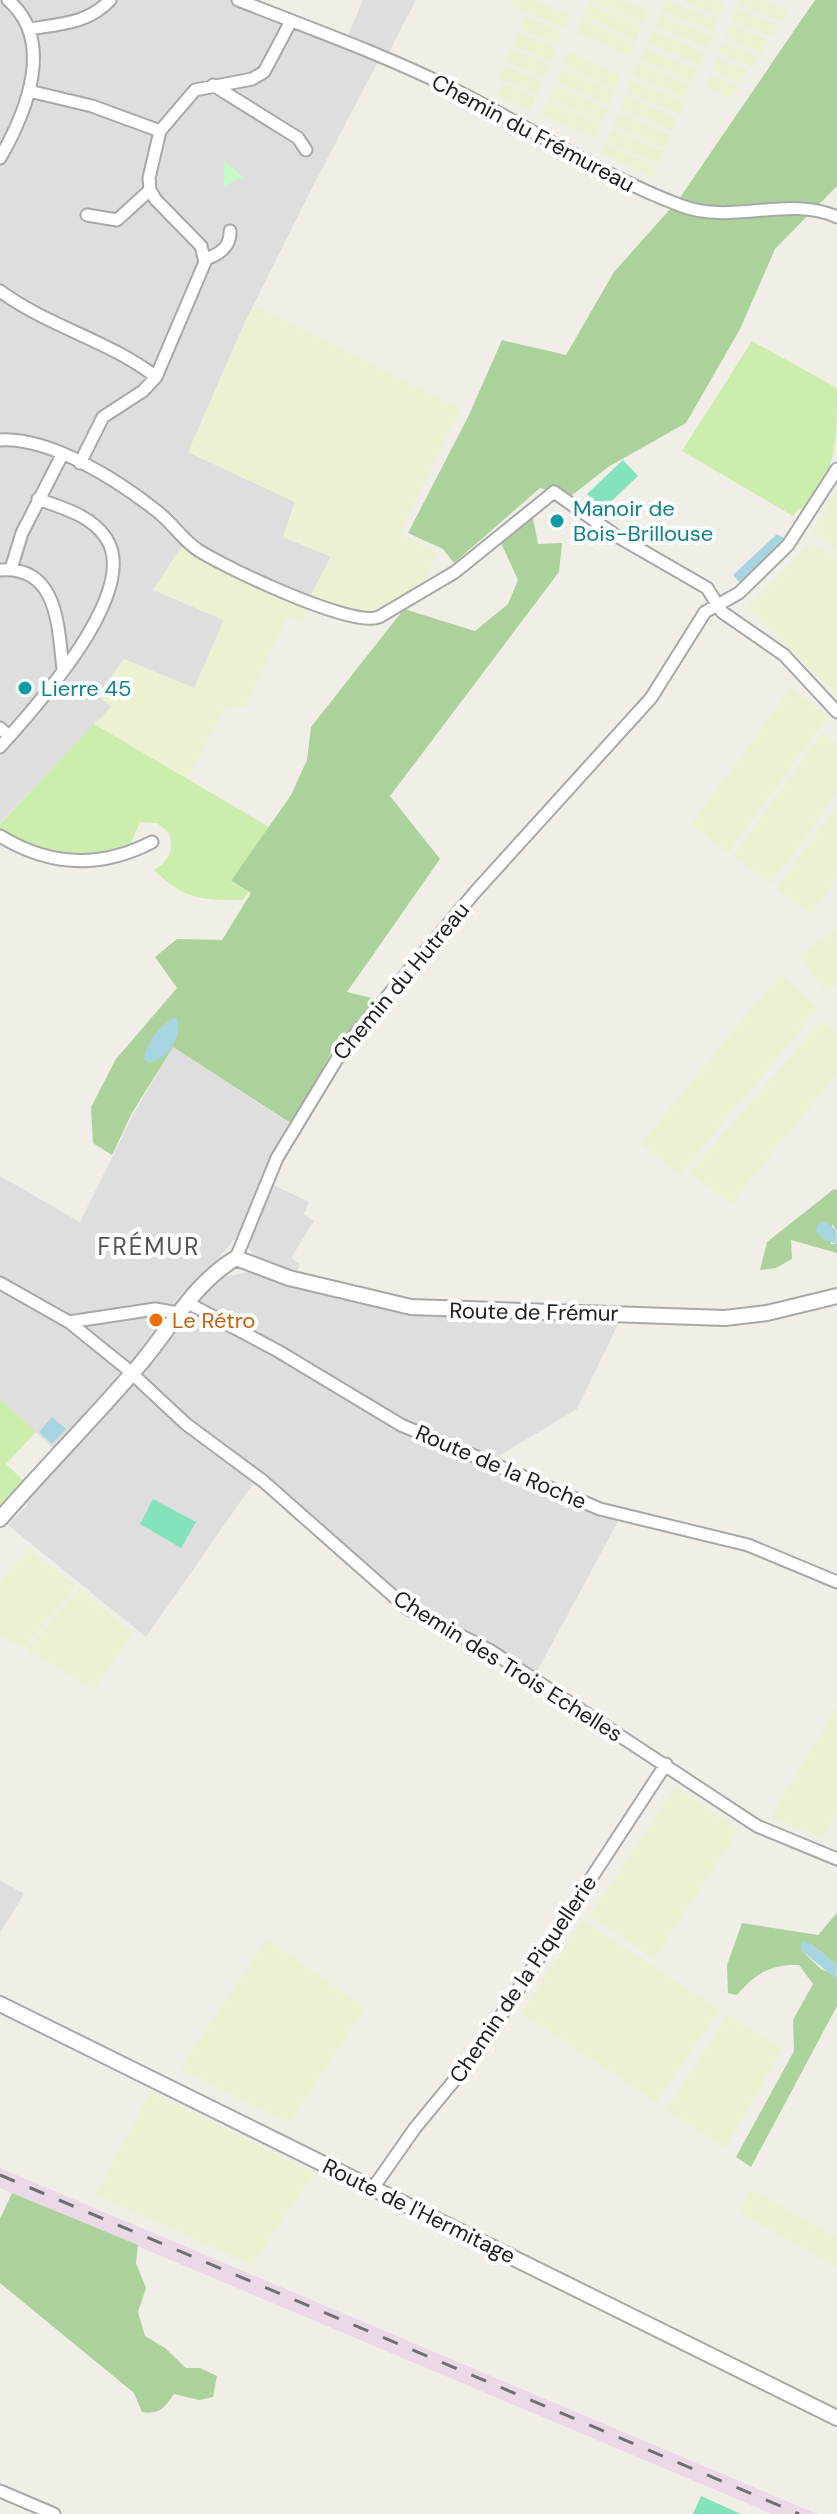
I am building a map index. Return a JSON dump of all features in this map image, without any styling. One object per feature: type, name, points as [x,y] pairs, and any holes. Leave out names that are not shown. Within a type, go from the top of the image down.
[{"type":"street","points":[[0,158],[29,91],[34,63],[29,29],[8,0]]},
{"type":"street","points":[[29,29],[82,20],[97,13],[110,0]]},
{"type":"street","name":"Chemin du Frémureau","points":[[238,0],[426,76],[622,182],[687,208],[708,213],[806,208],[837,217]]},
{"type":"street","points":[[80,463],[103,417],[143,391],[156,377],[203,273],[205,259],[201,246],[150,190],[149,178],[160,131],[186,97],[213,85],[252,79],[264,72],[291,21]]},
{"type":"street","points":[[213,85],[298,138],[306,150]]},
{"type":"street","points":[[29,91],[92,106],[160,131]]},
{"type":"street","points":[[87,215],[117,220],[150,190]]},
{"type":"street","points":[[205,259],[215,256],[227,245],[230,231]]},
{"type":"street","points":[[0,291],[46,318],[102,342],[156,377]]},
{"type":"street","points":[[0,440],[29,441],[80,463],[160,513],[184,538],[210,557],[301,599],[344,615],[372,620],[455,572],[550,492],[707,588],[722,612],[784,655],[837,712]]},
{"type":"street","points":[[62,455],[5,570],[41,584],[49,594],[61,630],[63,669]]},
{"type":"street","name":"Chemin du Hutreau","points":[[0,1519],[131,1374],[182,1308],[217,1270],[236,1258],[277,1158],[338,1056],[479,887],[642,710],[701,616],[739,593],[776,559],[803,525],[837,469]]},
{"type":"street","points":[[0,747],[5,732],[63,669],[105,603],[112,585],[114,557],[105,536],[87,520],[38,499]]},
{"type":"street","points":[[0,836],[30,854],[67,862],[121,856],[152,842]]},
{"type":"street","name":"Route de Frémur","points":[[236,1258],[289,1278],[441,1310],[725,1318],[767,1313],[837,1296]]},
{"type":"street","name":"Chemin des Trois Echelles","points":[[0,1283],[69,1322],[186,1424],[263,1481],[408,1609],[491,1651],[757,1826],[837,1859]]},
{"type":"street","points":[[69,1322],[182,1308]]},
{"type":"street","name":"Route de la Roche","points":[[182,1308],[278,1351],[401,1425],[572,1499],[748,1545],[837,1582]]},
{"type":"street","name":"Chemin de la Piquellerie","points":[[373,2188],[415,2128],[476,2054],[666,1764]]},
{"type":"street","name":"Route de l'Hermitage","points":[[0,2004],[837,2418]]},
{"type":"street","points":[[0,2491],[54,2514]]},
{"type":"shaded area","points":[[0,0],[250,0],[347,38],[363,0],[416,0],[387,56],[376,65],[307,198],[246,320],[188,452],[295,502],[283,537],[331,556],[305,606],[237,577],[182,548],[154,590],[224,620],[194,689],[112,706],[0,823]]},
{"type":"shaded area","points":[[173,1047],[295,1127],[267,1182],[309,1202],[304,1214],[314,1221],[291,1258],[300,1264],[297,1271],[255,1258],[245,1242],[236,1237],[209,1270],[179,1296],[149,1342],[54,1449],[0,1399],[0,1176],[80,1222],[134,1113]]},
{"type":"shaded area","points":[[248,1272],[418,1316],[620,1320],[577,1409],[487,1463],[621,1516],[535,1675],[413,1609],[259,1475],[146,1637],[8,1525],[27,1505],[22,1499],[131,1380],[137,1384],[195,1301],[216,1279]]},
{"type":"shaded area","points":[[0,1880],[24,1894],[0,1933]]},
{"type":"shaded area","points":[[0,2168],[817,2514],[772,2514],[0,2188]]},
{"type":"green space","points":[[513,0],[534,0],[570,15],[564,28],[510,6]]},
{"type":"green space","points":[[624,0],[648,11],[642,24],[590,1]]},
{"type":"green space","points":[[665,0],[718,20],[713,32],[661,11]]},
{"type":"green space","points":[[680,0],[715,0],[725,4],[719,16]]},
{"type":"green space","points":[[740,0],[763,0],[789,11],[782,22],[738,4]]},
{"type":"green space","points":[[815,0],[837,0],[837,186],[775,249],[740,329],[686,423],[608,467],[571,496],[540,488],[454,563],[443,549],[408,533],[468,417],[502,340],[566,355],[614,272],[679,199]]},
{"type":"green space","points":[[589,3],[642,26],[636,40],[583,17]]},
{"type":"green space","points":[[737,9],[779,26],[771,37],[732,20]]},
{"type":"green space","points":[[660,14],[712,36],[707,48],[655,26]]},
{"type":"green space","points":[[525,16],[562,32],[557,44],[520,29]]},
{"type":"green space","points":[[582,19],[635,43],[629,56],[577,33]]},
{"type":"green space","points":[[730,24],[769,41],[761,53],[725,37]]},
{"type":"green space","points":[[652,31],[704,52],[699,65],[647,43]]},
{"type":"green space","points":[[518,32],[556,48],[550,61],[512,45]]},
{"type":"green space","points":[[723,42],[758,56],[751,67],[718,53]]},
{"type":"green space","points":[[645,48],[697,69],[692,82],[640,60]]},
{"type":"green space","points":[[511,49],[549,64],[544,77],[506,62]]},
{"type":"green space","points":[[568,52],[620,76],[615,89],[562,66]]},
{"type":"green space","points":[[717,58],[748,71],[740,83],[712,70]]},
{"type":"green space","points":[[638,63],[690,85],[685,98],[633,76]]},
{"type":"green space","points":[[504,66],[542,81],[537,94],[499,78]]},
{"type":"green space","points":[[562,69],[614,92],[608,105],[556,82]]},
{"type":"green space","points":[[710,75],[738,87],[732,98],[705,86]]},
{"type":"green space","points":[[632,80],[684,102],[679,114],[627,93]]},
{"type":"green space","points":[[502,83],[535,97],[530,110],[496,96]]},
{"type":"green space","points":[[554,85],[607,109],[601,122],[549,99]]},
{"type":"green space","points":[[625,96],[677,118],[672,131],[620,109]]},
{"type":"green space","points":[[547,101],[600,124],[594,138],[541,115]]},
{"type":"green space","points":[[619,113],[671,135],[665,148],[613,126]]},
{"type":"green space","points":[[612,129],[664,151],[658,164],[606,142]]},
{"type":"green space","points":[[605,145],[657,167],[653,176],[602,154]]},
{"type":"green space","points":[[224,161],[243,177],[224,186]]},
{"type":"green space","points":[[256,306],[460,409],[400,533],[438,552],[419,589],[368,618],[314,600],[301,622],[287,617],[246,706],[225,707],[187,779],[94,724],[112,707],[98,696],[124,659],[194,688],[224,620],[153,590],[177,553],[182,548],[189,550],[237,577],[305,606],[331,557],[283,537],[295,502],[188,452],[246,320]]},
{"type":"green space","points":[[752,341],[837,388],[837,424],[829,468],[806,512],[799,508],[793,516],[682,451]]},
{"type":"green space","points":[[623,460],[638,476],[602,510],[587,494]]},
{"type":"green space","points":[[837,488],[837,550],[812,531]]},
{"type":"green space","points":[[533,518],[538,544],[562,543],[559,572],[390,796],[440,859],[347,992],[376,999],[332,1051],[292,1124],[173,1047],[132,1113],[112,1155],[93,1143],[91,1107],[116,1059],[177,988],[155,957],[177,939],[222,940],[251,893],[231,881],[291,795],[307,760],[311,727],[404,609],[475,631],[508,604],[518,580],[501,543]]},
{"type":"green space","points":[[809,544],[835,554],[837,550],[837,696],[747,607]]},
{"type":"green space","points":[[791,688],[828,716],[728,853],[691,825]]},
{"type":"green space","points":[[94,724],[269,827],[231,882],[249,892],[242,900],[194,896],[165,880],[154,870],[167,859],[171,844],[169,833],[157,823],[140,822],[128,850],[96,856],[53,857],[0,831],[0,824]]},
{"type":"green space","points":[[823,732],[837,743],[837,793],[771,884],[733,856]]},
{"type":"green space","points":[[837,806],[837,878],[811,914],[776,888]]},
{"type":"green space","points":[[837,929],[837,985],[826,993],[799,955]]},
{"type":"green space","points":[[780,974],[819,1008],[679,1175],[641,1144]]},
{"type":"green space","points":[[821,1021],[837,1032],[837,1074],[731,1204],[690,1172]]},
{"type":"green space","points":[[834,1189],[837,1190],[837,1231],[832,1224],[831,1244],[837,1244],[837,1253],[791,1240],[792,1259],[776,1268],[760,1270],[767,1242]]},
{"type":"green space","points":[[0,1399],[36,1432],[6,1464],[23,1480],[0,1505]]},
{"type":"green space","points":[[153,1499],[196,1522],[181,1548],[140,1524]]},
{"type":"green space","points":[[29,1549],[76,1586],[23,1648],[0,1635],[0,1582]]},
{"type":"green space","points":[[79,1589],[133,1633],[94,1689],[27,1650]]},
{"type":"green space","points":[[837,1707],[837,1814],[822,1839],[771,1817]]},
{"type":"green space","points":[[676,1787],[739,1830],[654,1959],[590,1916]]},
{"type":"green space","points":[[837,1913],[837,1965],[811,1944],[801,1950],[821,1969],[837,1976],[837,2006],[751,2167],[736,2157],[794,2051],[793,2020],[813,1984],[799,1965],[780,1966],[757,1976],[737,1995],[728,1993],[727,1965],[742,1923],[818,1935]]},
{"type":"green space","points":[[582,1920],[720,2010],[656,2102],[522,2013]]},
{"type":"green space","points":[[267,1939],[365,2008],[289,2123],[180,2069]]},
{"type":"green space","points":[[728,2015],[782,2049],[725,2148],[666,2110]]},
{"type":"green space","points":[[150,2092],[314,2173],[252,2265],[96,2195]]},
{"type":"green space","points":[[751,2189],[837,2238],[837,2268],[739,2212]]},
{"type":"green space","points":[[12,2193],[138,2245],[136,2263],[146,2288],[138,2312],[145,2336],[165,2348],[186,2368],[200,2368],[217,2376],[213,2397],[199,2400],[174,2394],[161,2409],[142,2412],[134,2393],[0,2283],[0,2219]]},
{"type":"green space","points":[[701,2496],[741,2514],[693,2514]]},
{"type":"water","points":[[777,534],[786,539],[742,585],[733,575]]},
{"type":"water","points":[[177,1017],[178,1032],[169,1051],[150,1063],[144,1060],[155,1034]]},
{"type":"water","points":[[826,1222],[836,1230],[837,1244],[824,1240],[816,1231],[818,1224]]},
{"type":"water","points":[[52,1417],[66,1429],[52,1444],[39,1432]]},
{"type":"water","points":[[802,1941],[811,1944],[837,1965],[836,1979],[801,1950]]},
{"type":"railway","points":[[0,2175],[799,2514]]},
{"type":"place","name":"Manoir de Bois-Brillouse","points":[[557,521]]},
{"type":"place","name":"Lierre 45","points":[[25,688]]},
{"type":"place","name":"Le Rétro","points":[[156,1320]]},
{"type":"district","name":"FRÉMUR","points":[[149,1246]]}]
